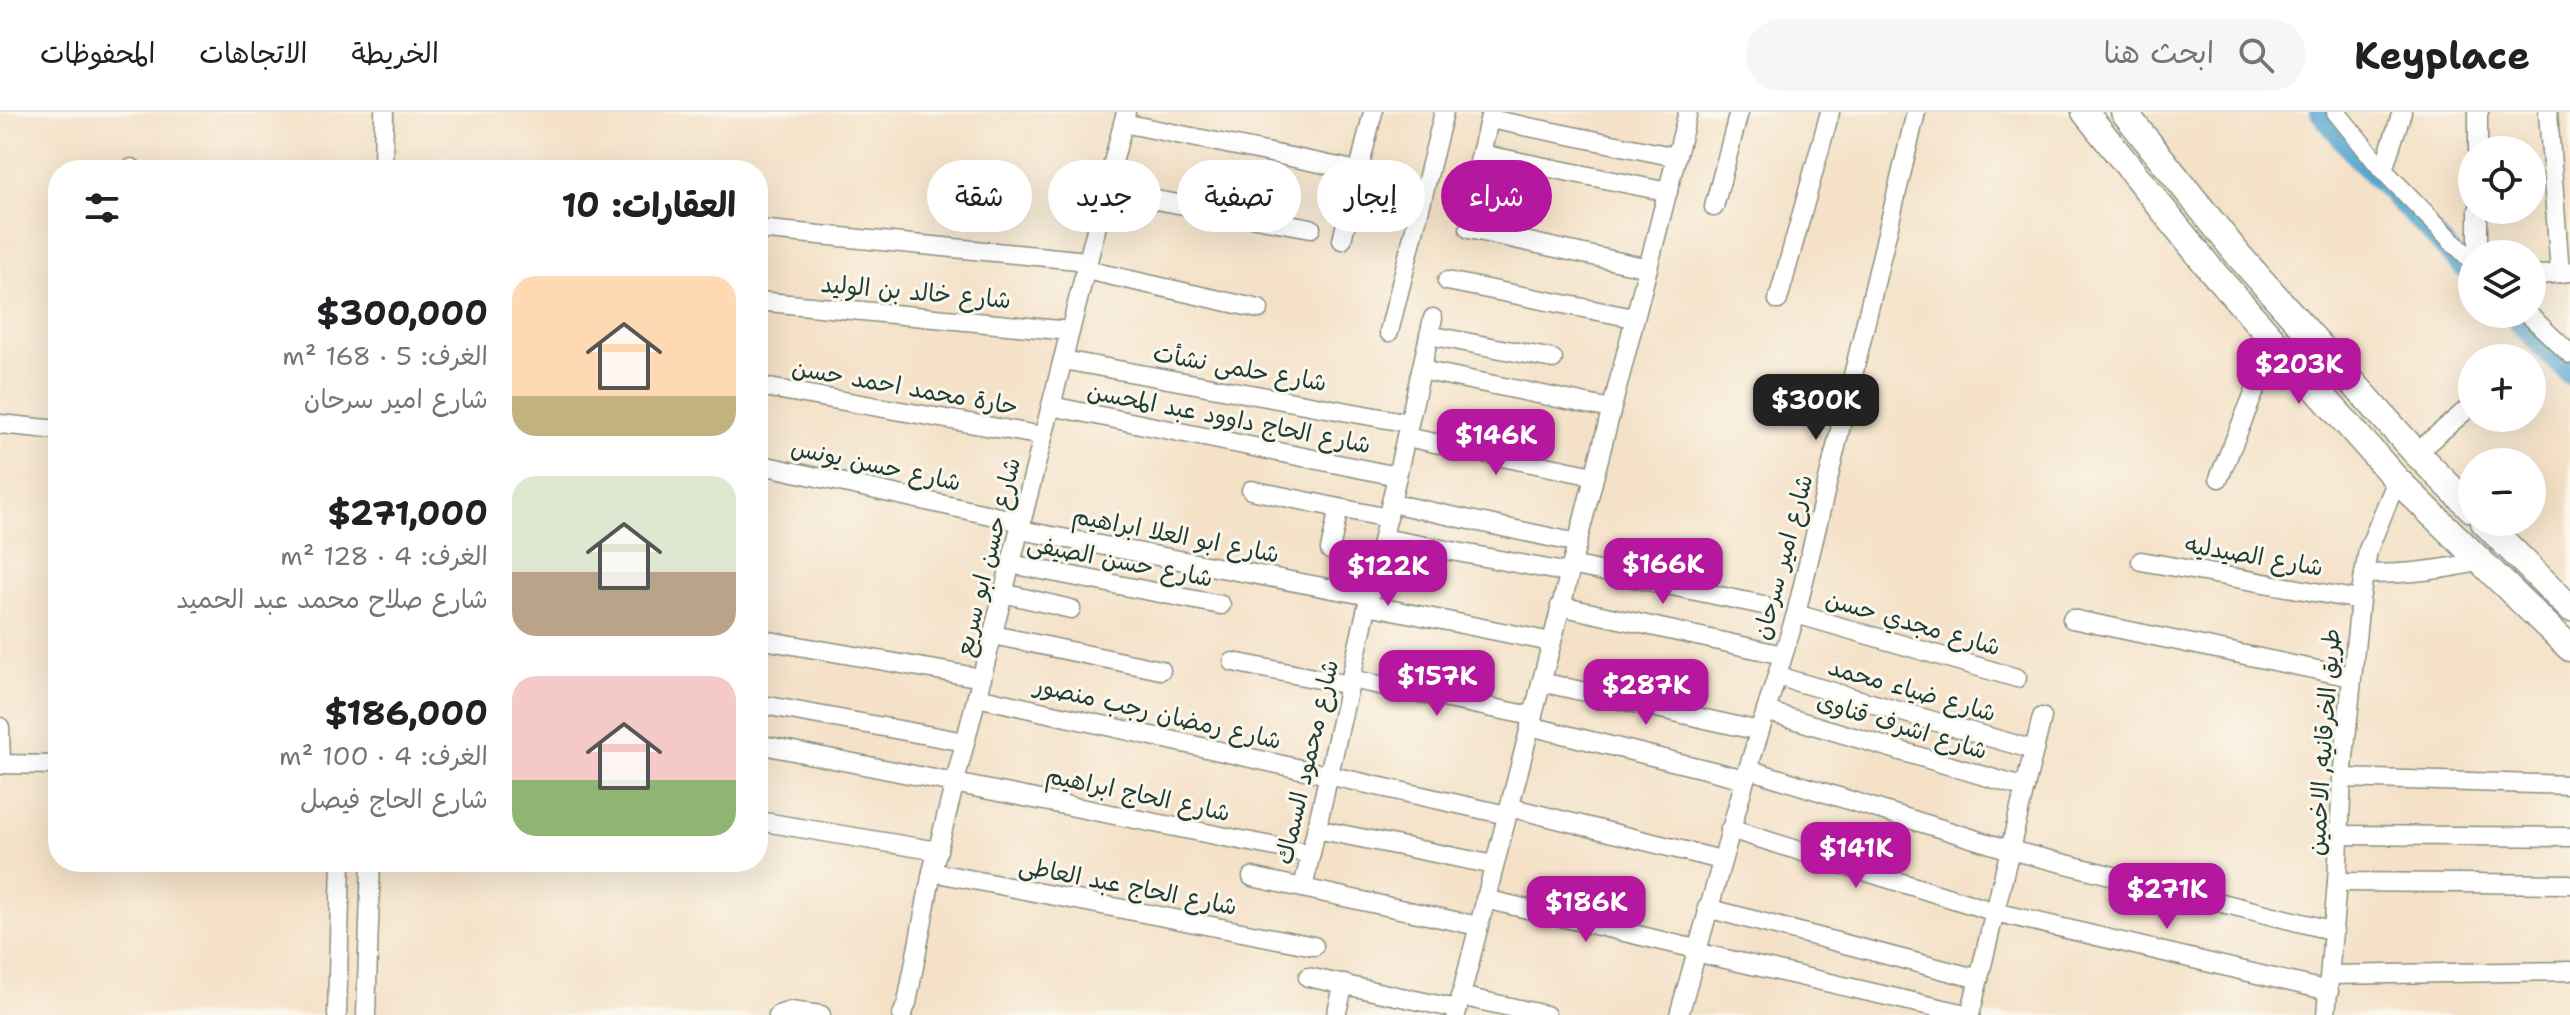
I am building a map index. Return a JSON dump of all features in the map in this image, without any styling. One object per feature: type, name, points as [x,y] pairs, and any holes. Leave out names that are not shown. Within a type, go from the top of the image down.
[{"type":"main road","points":[[2085,112],[2212,271],[2397,480],[2570,648]]},
{"type":"main road","points":[[2124,112],[2240,257],[2416,453],[2458,495]]},
{"type":"main road","points":[[2498,536],[2570,608]]},
{"type":"street","points":[[381,160],[384,112]]},
{"type":"street","points":[[1362,160],[1373,112]]},
{"type":"street","points":[[1389,332],[1444,112]]},
{"type":"street","points":[[1458,1007],[1688,112]]},
{"type":"street","points":[[1714,207],[1739,112]]},
{"type":"street","points":[[1778,300],[1830,112]]},
{"type":"street","name":"شارع امير سرحان","points":[[1679,1015],[1746,774],[1796,614],[1916,112]]},
{"type":"street","points":[[2336,112],[2383,170],[2458,247]]},
{"type":"street","points":[[2383,170],[2402,112]]},
{"type":"street","points":[[2478,112],[2478,136]]},
{"type":"street","points":[[2548,112],[2565,272]]},
{"type":"street","points":[[1480,160],[1490,115],[1676,157]]},
{"type":"street","points":[[1125,118],[1317,161]]},
{"type":"street","name":"شارع حسن ابو سريع","points":[[1114,160],[1125,118]]},
{"type":"street","points":[[1481,154],[1668,192]]},
{"type":"street","points":[[1161,201],[1311,228]]},
{"type":"street","points":[[768,230],[1087,266],[1259,309]]},
{"type":"street","name":"شارع حسن ابو سريع","points":[[902,1015],[907,1003],[932,872],[1096,232]]},
{"type":"street","points":[[1342,240],[1344,232]]},
{"type":"street","points":[[1483,232],[1648,268]]},
{"type":"street","points":[[1447,281],[1634,318]]},
{"type":"street","name":"شارع خالد بن الوليد","points":[[768,302],[1070,331]]},
{"type":"street","name":"شارع محمود السماك","points":[[1303,888],[1431,327],[1553,359]]},
{"type":"street","points":[[2562,336],[2570,354]]},
{"type":"street","points":[[2219,478],[2275,342]]},
{"type":"street","name":"شارع حلمى نشأت","points":[[1063,360],[1408,430],[1594,476]]},
{"type":"street","points":[[1421,370],[1611,409]]},
{"type":"street","name":"حارة محمد احمد حسن","points":[[768,388],[1043,436]]},
{"type":"street","name":"شارع الحاج داوود عبد المحسن","points":[[1051,406],[1397,476]]},
{"type":"street","points":[[2416,453],[2458,417]]},
{"type":"street","points":[[0,424],[48,429]]},
{"type":"street","name":"شارع حسن يونس","points":[[768,466],[1021,526]]},
{"type":"street","name":"طريق الخرقانيه, الاخمين","points":[[2326,1015],[2342,778],[2360,600],[2374,530],[2397,480]]},
{"type":"street","points":[[1251,490],[1339,508],[1389,510],[1577,543]]},
{"type":"street","points":[[1330,550],[1339,508]]},
{"type":"street","name":"شارع ابو العلا ابراهيم","points":[[1021,526],[1551,642]]},
{"type":"street","points":[[1383,538],[1763,605]]},
{"type":"street","name":"شارع الصيدليه","points":[[2141,561],[2360,600]]},
{"type":"street","points":[[2364,574],[2446,570],[2480,561]]},
{"type":"street","name":"شارع حسن الصيفى","points":[[1011,564],[1221,605]]},
{"type":"street","points":[[1003,593],[1071,609]]},
{"type":"street","points":[[1560,606],[1783,655]]},
{"type":"street","name":"شارع مجدي حسن","points":[[1796,614],[2017,678]]},
{"type":"street","points":[[2072,619],[2351,677]]},
{"type":"street","points":[[993,635],[1161,670]]},
{"type":"street","points":[[768,641],[982,678]]},
{"type":"street","points":[[1233,662],[1350,682],[1531,721],[1746,774],[2010,850],[2334,931]]},
{"type":"street","name":"شارع ضياء محمد","points":[[1777,676],[2034,750]]},
{"type":"street","points":[[1541,682],[1759,731]]},
{"type":"street","name":"شارع رمضان رجب منصور","points":[[977,697],[1721,860]]},
{"type":"street","points":[[768,706],[965,742]]},
{"type":"street","name":"شارع اشرف قناوى","points":[[1766,711],[2025,788]]},
{"type":"street","points":[[1485,899],[1970,1015],[2042,717]]},
{"type":"street","points":[[0,727],[0,764],[48,765]]},
{"type":"street","name":"شارع الحاج ابراهيم","points":[[768,746],[1311,854]]},
{"type":"street","points":[[2342,778],[2570,785]]},
{"type":"street","points":[[768,823],[938,851]]},
{"type":"street","points":[[1316,829],[1494,865]]},
{"type":"street","points":[[1730,829],[1995,912],[2330,983],[2570,971]]},
{"type":"street","points":[[2339,835],[2570,837]]},
{"type":"street","points":[[337,1015],[341,872]]},
{"type":"street","points":[[366,1015],[371,872]]},
{"type":"street","name":"شارع الحاج عبد العاطى","points":[[932,872],[1314,946]]},
{"type":"street","points":[[1252,877],[1478,926]]},
{"type":"street","points":[[2337,882],[2570,884]]},
{"type":"street","points":[[1707,908],[1979,979]]},
{"type":"street","points":[[1308,977],[1458,1007],[1546,1015]]},
{"type":"street","points":[[1336,1015],[1344,984]]},
{"type":"street","points":[[778,1015],[790,1011],[821,1015]]},
{"type":"waterway","points":[[2321,112],[2359,159],[2458,261]]},
{"type":"waterway","points":[[2525,328],[2570,374]]}]
